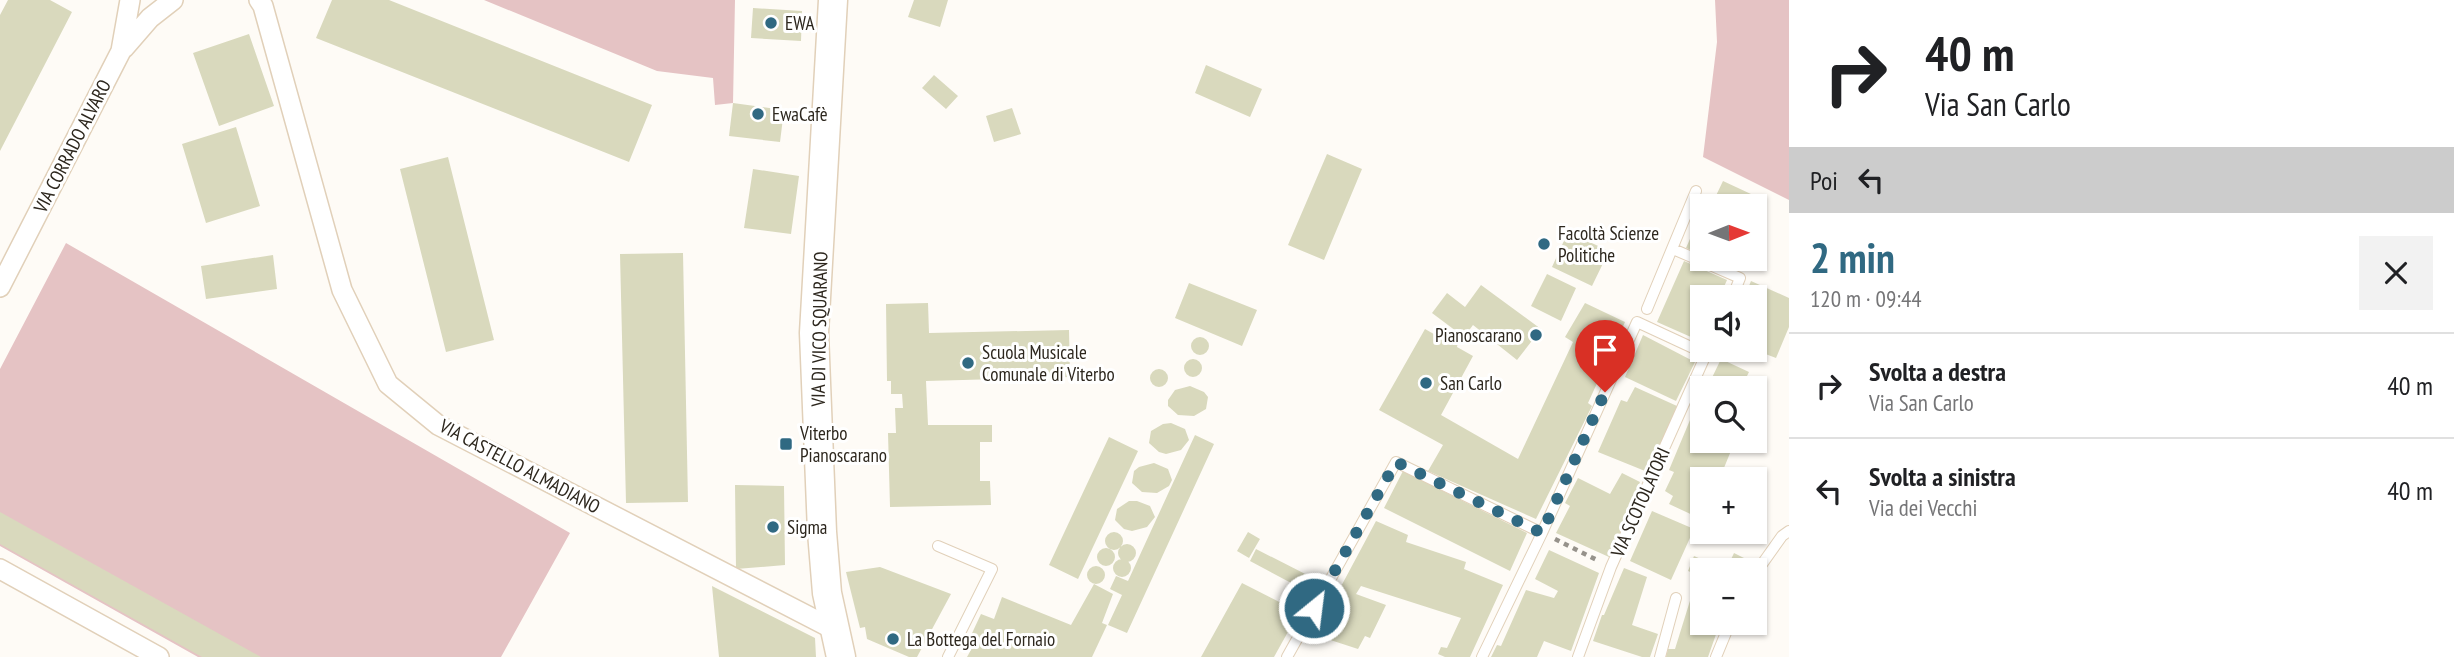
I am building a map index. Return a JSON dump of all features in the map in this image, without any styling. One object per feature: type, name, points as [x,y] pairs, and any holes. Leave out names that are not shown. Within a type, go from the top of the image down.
[{"type":"main road","name":"VIA DI VICO SQUARANO","points":[[833,0],[814,333],[827,593],[841,657]]},
{"type":"street","name":"VIA CORRADO ALVARO","points":[[0,287],[121,51],[130,0]]},
{"type":"street","points":[[121,51],[150,18],[173,0]]},
{"type":"street","name":"VIA CASTELLO ALMADIANO","points":[[261,2],[342,290],[388,384],[438,425],[834,628]]},
{"type":"street","points":[[0,569],[127,650],[159,657]]},
{"type":"lane","points":[[1647,309],[1696,191]]},
{"type":"lane","points":[[1673,249],[1740,278],[1737,285]]},
{"type":"lane","points":[[1482,657],[1542,533],[1637,322],[1690,345]]},
{"type":"lane","name":"VIA SCOTOLATORI","points":[[1578,657],[1612,567],[1703,362]]},
{"type":"lane","points":[[1287,657],[1396,462],[1542,533]]},
{"type":"lane","points":[[1766,558],[1782,536],[1789,531]]},
{"type":"lane","points":[[938,546],[992,569],[948,657]]},
{"type":"lane","points":[[1660,657],[1676,598]]},
{"type":"lane","points":[[1716,657],[1725,635]]},
{"type":"path","points":[[1542,533],[1612,567]]},
{"type":"shaded area","points":[[484,0],[735,0],[733,103],[715,105],[713,78],[657,71]]},
{"type":"shaded area","points":[[1715,0],[1789,0],[1789,200],[1703,157],[1717,42]]},
{"type":"shaded area","points":[[66,243],[570,533],[501,657],[198,657],[0,546],[0,369]]},
{"type":"building","points":[[8,0],[50,0],[72,12],[0,151],[0,15]]},
{"type":"building","points":[[332,0],[389,0],[652,105],[629,162],[316,38]]},
{"type":"building","points":[[914,0],[948,0],[940,27],[908,17]]},
{"type":"building","points":[[753,8],[802,11],[801,41],[751,38]]},
{"type":"building","points":[[249,34],[274,106],[219,126],[193,53]]},
{"type":"building","points":[[1206,65],[1262,89],[1250,117],[1195,93]]},
{"type":"building","points":[[934,75],[958,96],[946,109],[922,88]]},
{"type":"building","points":[[733,103],[784,110],[780,142],[729,136]]},
{"type":"building","points":[[1012,108],[1021,134],[994,142],[986,116]]},
{"type":"building","points":[[236,127],[260,206],[206,223],[182,144]]},
{"type":"building","points":[[1327,154],[1362,169],[1324,260],[1288,245]]},
{"type":"building","points":[[448,157],[494,340],[446,352],[400,169]]},
{"type":"building","points":[[753,169],[799,176],[791,234],[744,228]]},
{"type":"building","points":[[1723,181],[1751,194],[1717,194]]},
{"type":"building","points":[[1568,232],[1609,251],[1592,286],[1552,267]]},
{"type":"building","points":[[683,253],[688,502],[626,503],[620,254]]},
{"type":"building","points":[[273,255],[277,289],[206,299],[201,266]]},
{"type":"building","points":[[1684,261],[1690,264],[1690,271],[1707,271],[1727,280],[1725,285],[1690,285],[1690,337],[1657,322]]},
{"type":"building","points":[[1547,274],[1576,288],[1561,321],[1531,306]]},
{"type":"building","points":[[1189,283],[1257,310],[1242,346],[1175,318]]},
{"type":"building","points":[[1481,285],[1541,329],[1517,360],[1473,325],[1464,337],[1432,313],[1447,293],[1465,307]]},
{"type":"building","points":[[1767,288],[1789,298],[1789,327],[1776,358],[1767,355]]},
{"type":"building","points":[[928,303],[929,333],[1069,330],[1070,377],[926,381],[928,425],[992,425],[992,442],[980,442],[980,481],[990,481],[991,505],[890,507],[888,433],[896,433],[895,408],[903,408],[902,394],[891,394],[891,381],[887,381],[886,304]]},
{"type":"building","points":[[1585,303],[1625,322],[1588,403],[1592,406],[1536,519],[1428,471],[1443,445],[1379,410],[1425,329],[1439,337],[1448,332],[1453,334],[1458,342],[1457,347],[1473,356],[1441,415],[1518,459],[1573,342],[1565,337]]},
{"type":"building","points":[[1643,335],[1690,359],[1690,362],[1695,362],[1676,401],[1625,377]]},
{"type":"building","points":[[1200,337],[1206,340],[1209,346],[1206,352],[1200,355],[1194,352],[1191,346],[1194,340]]},
{"type":"building","points":[[1193,359],[1199,362],[1202,368],[1199,374],[1193,377],[1187,374],[1184,368],[1187,362]]},
{"type":"building","points":[[1720,362],[1727,362],[1749,372],[1747,376],[1713,376]]},
{"type":"building","points":[[1159,369],[1165,372],[1168,378],[1165,384],[1159,387],[1153,384],[1150,378],[1153,372]]},
{"type":"building","points":[[1190,386],[1204,392],[1208,397],[1206,409],[1194,416],[1178,415],[1168,406],[1168,400],[1175,390]]},
{"type":"building","points":[[1635,387],[1677,406],[1650,473],[1598,452],[1621,400],[1627,402]]},
{"type":"building","points":[[1690,420],[1690,453],[1730,453],[1724,467],[1690,467],[1690,514],[1669,504],[1673,496],[1665,491],[1674,472],[1669,470]]},
{"type":"building","points":[[1171,423],[1185,429],[1189,440],[1181,450],[1166,454],[1159,452],[1149,443],[1151,431]]},
{"type":"building","points":[[1195,435],[1214,444],[1127,633],[1108,625],[1122,595],[1110,589],[1116,576],[1128,581]]},
{"type":"building","points":[[1109,437],[1138,451],[1078,579],[1049,565]]},
{"type":"building","points":[[1154,463],[1168,469],[1172,480],[1169,486],[1157,493],[1142,492],[1132,483],[1134,471]]},
{"type":"building","points":[[1403,471],[1527,533],[1510,571],[1384,508]]},
{"type":"building","points":[[1622,473],[1640,482],[1631,504],[1633,505],[1609,557],[1556,533],[1570,506],[1565,503],[1578,478],[1610,494]]},
{"type":"building","points":[[735,485],[784,486],[785,565],[736,569]]},
{"type":"building","points":[[1129,501],[1150,506],[1155,517],[1147,527],[1132,531],[1124,529],[1115,520],[1117,509]]},
{"type":"building","points":[[1652,511],[1690,527],[1690,538],[1671,580],[1630,561]]},
{"type":"building","points":[[0,512],[261,657],[202,657],[0,544]]},
{"type":"building","points":[[1376,521],[1408,535],[1406,542],[1466,562],[1464,569],[1503,585],[1470,657],[1445,657],[1438,654],[1441,647],[1447,648],[1461,618],[1361,586],[1356,594],[1386,605],[1370,638],[1365,636],[1358,649],[1315,635]]},
{"type":"building","points":[[1114,532],[1120,535],[1123,541],[1120,547],[1114,550],[1108,547],[1105,541],[1108,535]]},
{"type":"building","points":[[1248,532],[1260,539],[1249,558],[1237,551]]},
{"type":"building","points":[[1127,544],[1133,547],[1136,553],[1133,559],[1127,562],[1121,559],[1118,553],[1121,547]]},
{"type":"building","points":[[1106,548],[1112,551],[1115,557],[1112,563],[1106,566],[1100,563],[1097,557],[1100,551]]},
{"type":"building","points":[[1256,549],[1317,580],[1310,593],[1250,561]]},
{"type":"building","points":[[1549,550],[1599,573],[1571,651],[1544,641],[1537,657],[1491,657],[1497,645],[1501,646],[1526,590],[1554,598],[1558,591],[1535,579]]},
{"type":"building","points":[[1734,553],[1744,558],[1732,558]]},
{"type":"building","points":[[1122,559],[1128,562],[1131,568],[1128,574],[1122,577],[1116,574],[1113,568],[1116,562]]},
{"type":"building","points":[[1096,566],[1102,569],[1105,575],[1102,581],[1096,584],[1090,581],[1087,575],[1090,569]]},
{"type":"building","points":[[880,567],[951,594],[917,657],[909,657],[867,639],[865,627],[860,628],[846,572]]},
{"type":"building","points":[[1624,568],[1647,577],[1632,625],[1658,634],[1650,657],[1642,657],[1593,641]]},
{"type":"building","points":[[1242,583],[1299,612],[1274,657],[1201,657]]},
{"type":"building","points":[[1094,584],[1113,594],[1102,623],[1107,625],[1092,657],[967,657],[972,648],[966,646],[981,614],[994,619],[1002,597],[1071,625]]},
{"type":"building","points":[[712,586],[815,638],[816,657],[719,657]]},
{"type":"building","points":[[1690,601],[1690,635],[1716,635],[1708,657],[1666,657],[1668,649],[1675,649]]},
{"type":"place","name":"EWA","points":[[771,23]]},
{"type":"place","name":"EwaCafè","points":[[758,114]]},
{"type":"place","name":"Facoltà Scienze Politiche","points":[[1544,244]]},
{"type":"place","name":"Pianoscarano","points":[[1536,335]]},
{"type":"place","name":"Scuola Musicale Comunale di Viterbo","points":[[968,363]]},
{"type":"place","name":"San Carlo","points":[[1426,383]]},
{"type":"place","name":"Viterbo Pianoscarano","points":[[786,444]]},
{"type":"place","name":"Sigma","points":[[773,527]]},
{"type":"place","name":"La Bottega del Fornaio","points":[[893,639]]},
{"type":"route","points":[[1314,608],[1396,462],[1542,533],[1605,392]]}]
